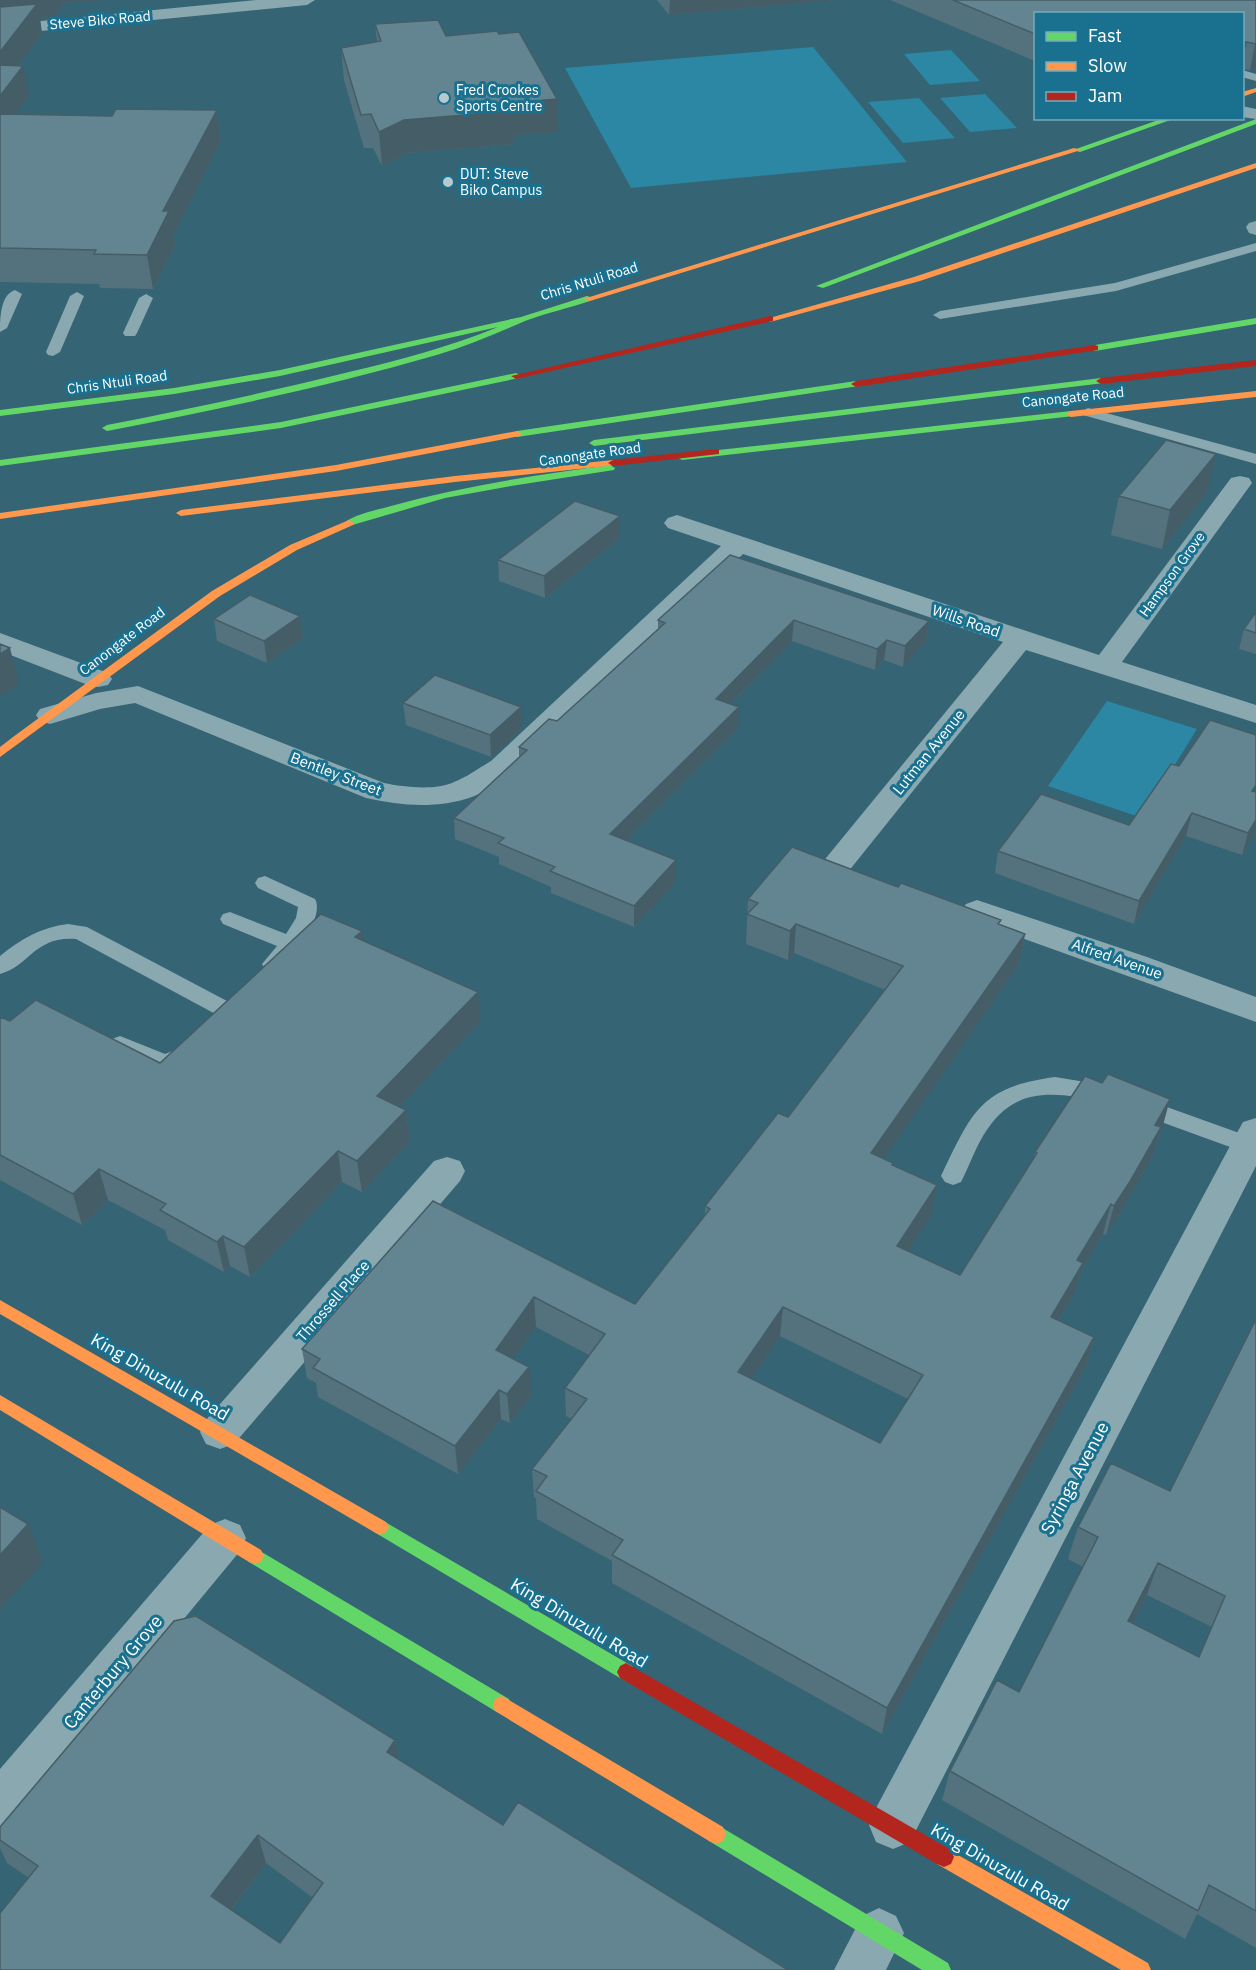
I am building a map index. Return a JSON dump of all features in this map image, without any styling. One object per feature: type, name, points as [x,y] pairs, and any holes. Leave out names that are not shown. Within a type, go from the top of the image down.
[{"type":"main road","name":"Chris Ntuli Road","points":[[0,413],[163,393],[280,373],[523,319],[1046,160],[1167,120]]},
{"type":"main road","points":[[810,289],[933,245],[1256,122]]},
{"type":"main road","points":[[0,463],[304,420],[410,400],[835,303],[917,279],[1256,165]]},
{"type":"main road","points":[[713,330],[762,306]]},
{"type":"main road","points":[[92,432],[296,389],[410,360],[493,335],[523,319]]},
{"type":"main road","points":[[0,516],[336,468],[556,427],[1029,359],[1256,321]]},
{"type":"main road","points":[[578,444],[1256,363]]},
{"type":"main road","name":"Canongate Road","points":[[0,753],[135,651],[251,570],[330,530],[390,509],[481,488],[716,452],[1256,394]]},
{"type":"main road","points":[[0,451],[23,446]]},
{"type":"main road","points":[[336,468],[498,452]]},
{"type":"main road","points":[[170,514],[455,479],[716,452]]},
{"type":"main road","points":[[0,521],[58,522]]},
{"type":"main road","name":"King Dinuzulu Road","points":[[0,1306],[220,1432],[729,1733],[893,1825],[1141,1970]]},
{"type":"main road","points":[[0,1402],[225,1538],[869,1951],[941,1970]]},
{"type":"street","name":"Steve Biko Road","points":[[0,30],[308,0]]},
{"type":"street","name":"Hampson Grove","points":[[1105,666],[1240,483]]},
{"type":"street","name":"Wills Road","points":[[677,523],[1020,639],[1256,714]]},
{"type":"street","name":"Bentley Street","points":[[138,694],[377,791],[420,797],[463,790],[501,767],[738,544]]},
{"type":"street","name":"Lutman Avenue","points":[[837,865],[1020,639]]},
{"type":"street","points":[[0,641],[98,679]]},
{"type":"street","points":[[50,715],[96,701],[138,694],[132,678],[135,651]]},
{"type":"street","name":"Alfred Avenue","points":[[977,911],[1135,964],[1256,1010]]},
{"type":"street","name":"Syringa Avenue","points":[[893,1825],[1252,1138]]},
{"type":"street","name":"Throssell Place","points":[[220,1432],[447,1171]]},
{"type":"street","name":"Canterbury Grove","points":[[0,1805],[225,1538]]},
{"type":"lane","points":[[940,315],[1116,286],[1256,247]]},
{"type":"lane","points":[[0,328],[15,294]]},
{"type":"lane","points":[[53,352],[77,296]]},
{"type":"lane","points":[[130,333],[146,298]]},
{"type":"lane","points":[[1089,412],[1256,459]]},
{"type":"lane","points":[[103,1036],[165,1063],[183,1056],[214,1027],[290,943],[309,915],[308,904],[266,883]]},
{"type":"lane","points":[[230,919],[290,943]]},
{"type":"lane","points":[[0,967],[32,941],[49,933],[65,930],[80,932],[214,1027]]},
{"type":"lane","points":[[952,1176],[974,1131],[999,1101],[1025,1089],[1055,1085],[1107,1094],[1252,1138]]},
{"type":"shaded area","points":[[813,47],[907,162],[631,188],[565,68]]},
{"type":"shaded area","points":[[951,50],[980,81],[930,85],[904,54]]},
{"type":"shaded area","points":[[985,94],[1017,128],[970,132],[940,98]]},
{"type":"shaded area","points":[[919,98],[955,138],[903,143],[868,102]]},
{"type":"shaded area","points":[[1107,701],[1197,729],[1142,818],[1048,786]]},
{"type":"building","points":[[953,0],[1256,0],[1256,44],[1246,42],[1244,47],[1244,12],[1034,12],[1034,34]]},
{"type":"building","points":[[37,4],[0,52],[0,7]]},
{"type":"building","points":[[438,20],[446,36],[497,31],[499,34],[519,32],[557,99],[510,103],[512,111],[404,120],[379,132],[371,114],[361,115],[341,48],[381,41],[375,24]]},
{"type":"building","points":[[0,65],[23,66],[0,96]]},
{"type":"building","points":[[116,109],[217,110],[163,211],[169,211],[147,255],[94,254],[96,250],[0,248],[0,114],[112,116]]},
{"type":"building","points":[[1166,440],[1216,454],[1170,510],[1119,496]]},
{"type":"building","points":[[575,501],[620,516],[544,576],[498,560]]},
{"type":"building","points":[[730,555],[929,621],[905,646],[887,640],[877,649],[794,620],[716,699],[739,707],[610,834],[676,860],[634,906],[550,871],[555,867],[498,843],[504,838],[454,818],[527,750],[519,747],[549,719],[557,721],[665,623],[658,620]]},
{"type":"building","points":[[250,595],[300,616],[264,641],[214,619]]},
{"type":"building","points":[[1256,612],[1256,633],[1244,629]]},
{"type":"building","points":[[0,644],[10,648],[0,654]]},
{"type":"building","points":[[435,675],[521,707],[490,735],[403,703]]},
{"type":"building","points":[[1210,720],[1256,735],[1256,785],[1252,791],[1256,792],[1256,820],[1248,833],[1192,813],[1139,901],[998,851],[1041,794],[1129,825],[1171,764],[1179,766]]},
{"type":"building","points":[[792,847],[898,887],[901,883],[1001,920],[998,924],[1025,934],[871,1153],[937,1185],[897,1246],[960,1275],[1037,1153],[1035,1152],[1085,1076],[1102,1083],[1108,1074],[1170,1099],[1155,1125],[1161,1127],[1129,1183],[1114,1206],[1111,1204],[1077,1260],[1083,1263],[1051,1317],[1094,1337],[887,1708],[612,1555],[623,1540],[536,1491],[547,1476],[532,1469],[587,1399],[565,1388],[605,1334],[534,1297],[496,1350],[529,1367],[507,1394],[499,1390],[455,1446],[313,1368],[320,1359],[302,1349],[433,1201],[635,1304],[710,1209],[705,1206],[778,1113],[788,1117],[903,966],[796,924],[790,931],[747,914],[758,903],[748,899]],"holes":[[[783,1307],[923,1375],[880,1443],[738,1372]]]},
{"type":"building","points":[[321,914],[362,931],[355,937],[478,992],[377,1096],[406,1110],[357,1161],[338,1151],[244,1247],[223,1236],[217,1242],[160,1210],[166,1204],[99,1169],[73,1194],[0,1155],[0,1017],[10,1021],[36,1000],[160,1063]]},
{"type":"building","points":[[1256,1319],[1256,1911],[1209,1885],[1198,1911],[950,1771],[997,1680],[1019,1692],[1098,1537],[1078,1527],[1111,1463],[1170,1491]],"holes":[[[1158,1563],[1225,1596],[1199,1657],[1128,1621]]]},
{"type":"building","points":[[0,1507],[28,1524],[0,1555]]},
{"type":"building","points":[[196,1616],[395,1740],[387,1752],[503,1825],[518,1802],[788,1970],[0,1970],[0,1913],[38,1866],[0,1840],[0,1827],[174,1621]],"holes":[[[258,1835],[323,1883],[280,1943],[211,1896]]]},
{"type":"traffic: fast","points":[[1077,150],[1167,120]]},
{"type":"traffic: fast","points":[[820,286],[1256,121]]},
{"type":"traffic: fast","points":[[0,413],[174,391],[280,373],[523,319],[587,299]]},
{"type":"traffic: fast","points":[[107,428],[261,396],[396,363],[461,345],[523,319]]},
{"type":"traffic: fast","points":[[1095,348],[1256,321]]},
{"type":"traffic: fast","points":[[0,463],[281,425],[516,376]]},
{"type":"traffic: fast","points":[[594,443],[1101,381]]},
{"type":"traffic: fast","points":[[517,434],[856,384]]},
{"type":"traffic: fast","points":[[682,457],[1071,414]]},
{"type":"traffic: fast","points":[[349,523],[413,503],[478,488],[610,468]]},
{"type":"traffic: fast","points":[[380,1527],[626,1672]]},
{"type":"traffic: fast","points":[[255,1556],[502,1705]]},
{"type":"traffic: fast","points":[[716,1834],[941,1970]]},
{"type":"traffic: slow","points":[[1244,94],[1256,90]]},
{"type":"traffic: slow","points":[[587,299],[1077,150]]},
{"type":"traffic: slow","points":[[770,319],[917,279],[1256,165]]},
{"type":"traffic: slow","points":[[1071,414],[1256,394]]},
{"type":"traffic: slow","points":[[0,516],[336,468],[517,434]]},
{"type":"traffic: slow","points":[[181,513],[455,479],[613,463]]},
{"type":"traffic: slow","points":[[0,753],[166,628],[241,577],[293,548],[349,523]]},
{"type":"traffic: slow","points":[[0,1306],[380,1527]]},
{"type":"traffic: slow","points":[[0,1402],[255,1556]]},
{"type":"traffic: slow","points":[[502,1705],[716,1834]]},
{"type":"traffic: slow","points":[[944,1857],[1141,1970]]},
{"type":"traffic: jam","points":[[516,376],[770,319]]},
{"type":"traffic: jam","points":[[856,384],[1095,348]]},
{"type":"traffic: jam","points":[[1101,381],[1256,363]]},
{"type":"traffic: jam","points":[[613,463],[716,452]]},
{"type":"traffic: jam","points":[[626,1672],[944,1857]]},
{"type":"place","name":"Fred Crookes Sports Centre","points":[[444,98]]},
{"type":"place","name":"DUT: Steve Biko Campus","points":[[448,182]]}]
